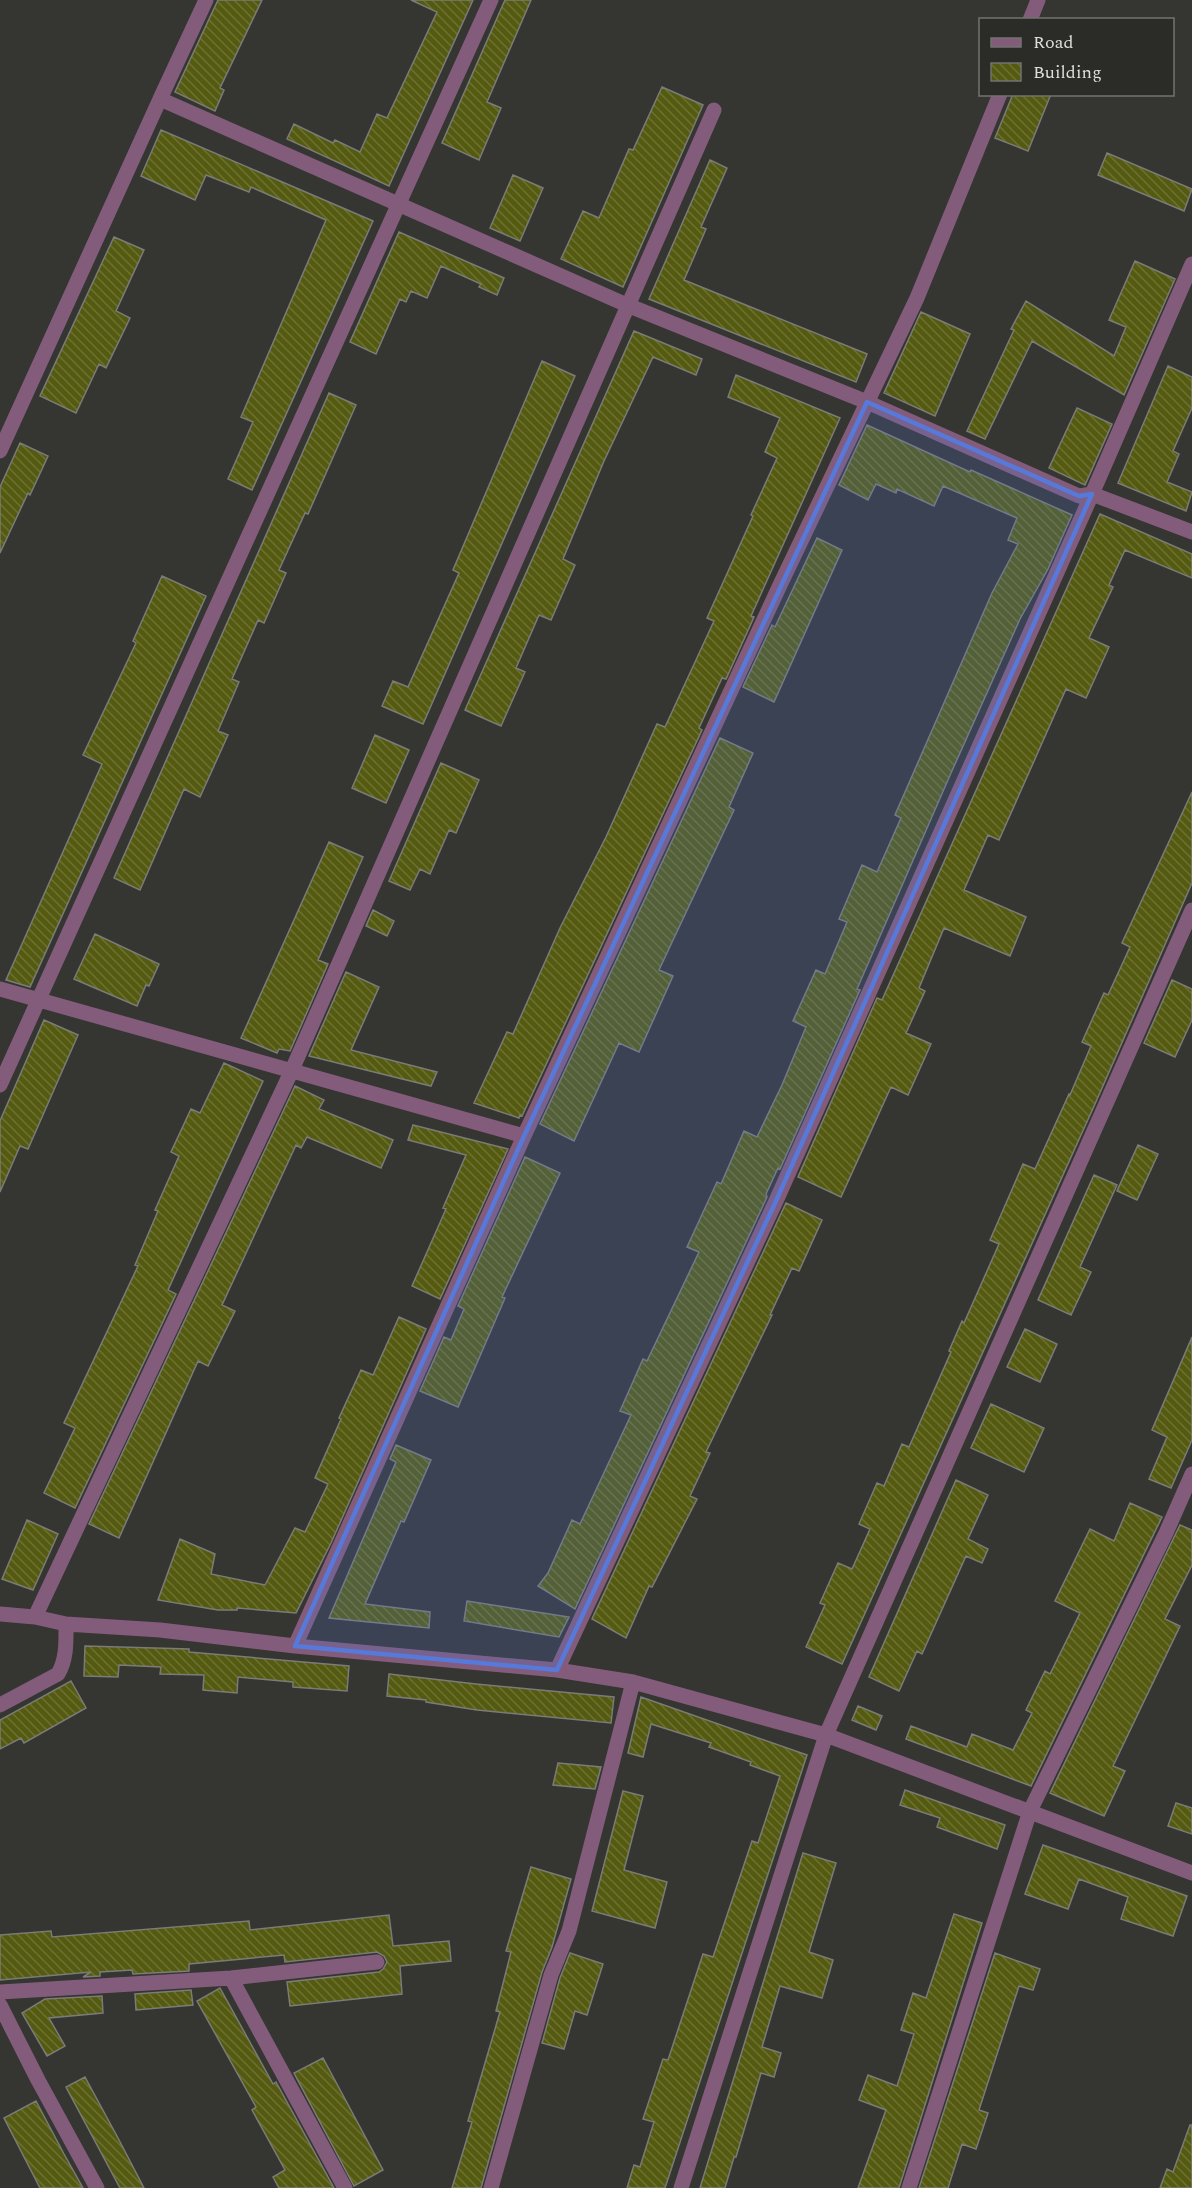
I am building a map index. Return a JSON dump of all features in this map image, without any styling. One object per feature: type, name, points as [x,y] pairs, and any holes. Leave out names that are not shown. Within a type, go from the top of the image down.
[{"type":"street","points":[[0,451],[206,0]]},
{"type":"street","points":[[0,1085],[491,0]]},
{"type":"street","points":[[1031,18],[1038,0]]},
{"type":"street","points":[[296,1646],[524,1136],[780,585],[921,290],[999,96]]},
{"type":"street","points":[[160,99],[627,305],[867,402],[1079,496],[1092,494],[1192,532]]},
{"type":"street","points":[[35,1617],[292,1070],[714,111]]},
{"type":"street","points":[[557,1670],[776,1201],[1092,494],[1192,264]]},
{"type":"street","points":[[681,2188],[826,1735],[1192,910]]},
{"type":"street","points":[[0,988],[524,1136]]},
{"type":"street","points":[[909,2188],[1030,1811],[1167,1533],[1192,1474]]},
{"type":"street","points":[[0,1614],[35,1617],[66,1624],[160,1630],[296,1646],[557,1670],[633,1682],[826,1735],[1192,1873]]},
{"type":"street","points":[[0,1705],[58,1674],[63,1666],[66,1624]]},
{"type":"street","points":[[491,2188],[551,1975],[569,1931],[633,1682]]},
{"type":"street","points":[[0,1992],[231,1978],[377,1962]]},
{"type":"street","points":[[231,1978],[345,2188]]},
{"type":"street","points":[[0,2005],[96,2188]]},
{"type":"highlighted area","points":[[867,402],[1079,496],[1092,494],[776,1201],[557,1670],[295,1646],[524,1136]]},
{"type":"building","points":[[218,0],[262,0],[220,88],[224,90],[215,111],[175,92]]},
{"type":"building","points":[[411,0],[473,0],[389,186],[287,139],[294,124],[333,143],[335,140],[360,152],[377,114],[387,118],[437,12]]},
{"type":"building","points":[[505,0],[531,0],[487,102],[501,108],[479,160],[442,143]]},
{"type":"building","points":[[662,87],[703,105],[623,287],[561,259],[583,211],[599,218],[629,149],[633,150]]},
{"type":"building","points":[[1012,96],[1050,96],[1028,151],[995,138]]},
{"type":"building","points":[[161,130],[373,221],[252,490],[228,479],[253,422],[241,417],[326,220],[251,187],[249,192],[206,175],[195,200],[141,176]]},
{"type":"building","points":[[1107,153],[1192,189],[1184,211],[1098,175]]},
{"type":"building","points":[[710,160],[727,168],[701,227],[706,229],[684,280],[867,354],[856,382],[649,299]]},
{"type":"building","points":[[513,175],[543,188],[520,241],[490,228]]},
{"type":"building","points":[[399,232],[504,278],[497,295],[479,287],[481,284],[441,266],[427,298],[411,291],[406,302],[400,299],[376,354],[350,342]]},
{"type":"building","points":[[114,237],[144,250],[116,311],[130,318],[106,368],[99,364],[76,413],[40,396]]},
{"type":"building","points":[[1135,261],[1175,279],[1124,395],[1032,341],[985,439],[967,431],[1014,330],[1011,329],[1026,301],[1114,356],[1126,327],[1109,320]]},
{"type":"building","points":[[921,312],[970,334],[935,416],[884,393]]},
{"type":"building","points":[[634,331],[702,359],[696,375],[653,357],[604,461],[563,559],[575,565],[551,620],[539,615],[516,668],[525,672],[501,726],[465,710]]},
{"type":"building","points":[[542,361],[575,376],[423,724],[382,706],[393,681],[408,687],[459,573],[453,570]]},
{"type":"building","points":[[1168,366],[1192,377],[1192,408],[1173,451],[1179,454],[1167,482],[1192,492],[1186,511],[1118,483]]},
{"type":"building","points":[[736,375],[840,418],[751,616],[754,617],[726,679],[722,678],[699,728],[702,730],[522,1116],[520,1115],[519,1118],[474,1103],[507,1032],[513,1034],[560,928],[606,837],[657,724],[665,727],[714,621],[707,618],[777,458],[765,452],[780,418],[728,397]]},
{"type":"building","points":[[329,393],[356,405],[308,514],[305,513],[279,570],[286,573],[264,623],[258,620],[232,679],[239,682],[218,731],[228,735],[200,797],[184,789],[140,890],[114,878]]},
{"type":"building","points":[[1077,408],[1112,424],[1085,485],[1049,468]]},
{"type":"building","points":[[867,425],[1072,515],[1048,569],[1020,619],[951,773],[857,989],[860,990],[780,1169],[778,1168],[766,1194],[767,1197],[575,1609],[538,1586],[548,1573],[572,1520],[580,1524],[631,1415],[620,1411],[643,1359],[647,1361],[699,1252],[687,1247],[717,1182],[721,1184],[744,1131],[757,1137],[782,1085],[806,1027],[793,1021],[816,970],[825,974],[847,922],[839,919],[862,865],[877,872],[901,818],[895,815],[992,593],[1018,544],[1008,540],[1017,518],[943,486],[934,506],[897,489],[896,493],[876,484],[868,500],[839,485]]},
{"type":"building","points":[[20,443],[48,456],[0,553],[0,487]]},
{"type":"building","points":[[1100,514],[1192,554],[1192,578],[1125,550],[1109,585],[1113,587],[1089,638],[1109,647],[1086,698],[1066,689],[999,840],[988,835],[964,890],[1026,917],[1010,956],[944,928],[919,988],[925,991],[906,1033],[931,1044],[908,1095],[891,1087],[841,1197],[798,1177],[877,998],[882,1000]]},
{"type":"building","points":[[817,538],[842,550],[774,702],[743,687],[772,625],[775,627]]},
{"type":"building","points":[[162,576],[206,596],[30,987],[6,980],[102,764],[83,755],[136,643],[133,641]]},
{"type":"building","points":[[375,735],[409,750],[386,803],[352,788]]},
{"type":"building","points":[[720,738],[753,753],[729,807],[734,810],[659,970],[673,976],[639,1052],[619,1043],[574,1141],[540,1124]]},
{"type":"building","points":[[441,763],[479,780],[456,833],[449,830],[430,874],[420,869],[410,890],[389,881]]},
{"type":"building","points":[[1192,792],[1192,883],[1095,1104],[842,1664],[806,1647],[825,1605],[820,1603],[838,1563],[852,1569],[870,1529],[859,1524],[877,1483],[884,1486],[902,1444],[909,1447],[951,1352],[949,1351],[962,1321],[964,1323],[999,1244],[990,1240],[1023,1164],[1035,1169],[1070,1095],[1091,1046],[1082,1042],[1104,993],[1108,995],[1130,947],[1122,943]]},
{"type":"building","points":[[329,842],[363,857],[318,960],[328,964],[290,1051],[279,1049],[277,1053],[241,1038]]},
{"type":"building","points":[[373,910],[394,921],[387,936],[366,926]]},
{"type":"building","points":[[95,934],[159,964],[137,1006],[74,979]]},
{"type":"building","points":[[346,972],[379,987],[351,1050],[437,1072],[431,1086],[309,1056]]},
{"type":"building","points":[[1172,980],[1192,989],[1192,1020],[1175,1057],[1144,1043]]},
{"type":"building","points":[[44,1020],[78,1035],[28,1149],[20,1146],[0,1192],[0,1121]]},
{"type":"building","points":[[224,1063],[263,1081],[168,1290],[176,1294],[75,1508],[44,1493],[75,1428],[64,1423],[138,1266],[135,1265],[158,1211],[155,1210],[179,1156],[171,1152],[191,1109],[200,1113]]},
{"type":"building","points":[[295,1086],[324,1100],[319,1109],[393,1140],[381,1168],[307,1137],[301,1148],[296,1145],[222,1305],[235,1311],[208,1366],[198,1361],[119,1538],[89,1524]]},
{"type":"building","points":[[413,1125],[508,1149],[440,1299],[412,1286],[446,1209],[443,1208],[466,1155],[408,1140]]},
{"type":"building","points":[[1138,1145],[1158,1154],[1137,1200],[1117,1191]]},
{"type":"building","points":[[525,1157],[560,1173],[502,1297],[505,1298],[458,1407],[420,1391],[444,1337],[451,1340],[464,1309],[458,1306]]},
{"type":"building","points":[[1094,1175],[1117,1185],[1080,1267],[1091,1272],[1071,1315],[1038,1300]]},
{"type":"building","points":[[786,1203],[822,1220],[799,1271],[792,1268],[706,1452],[710,1453],[690,1496],[697,1499],[652,1587],[649,1586],[626,1638],[592,1619]]},
{"type":"building","points":[[399,1317],[426,1329],[331,1543],[296,1613],[237,1608],[237,1610],[218,1610],[158,1600],[180,1539],[215,1554],[211,1574],[265,1585],[295,1528],[305,1532],[328,1484],[315,1478],[341,1419],[339,1418],[361,1370],[373,1375]]},
{"type":"building","points":[[1025,1329],[1057,1344],[1040,1382],[1007,1367]]},
{"type":"building","points":[[1192,1337],[1192,1440],[1171,1488],[1149,1479],[1167,1437],[1152,1430]]},
{"type":"building","points":[[991,1404],[1044,1428],[1024,1472],[971,1448]]},
{"type":"building","points":[[396,1445],[431,1460],[404,1522],[401,1521],[365,1604],[430,1612],[429,1628],[329,1618],[396,1462],[390,1459]]},
{"type":"building","points":[[956,1480],[988,1495],[968,1539],[988,1549],[982,1563],[966,1556],[922,1654],[917,1651],[899,1691],[869,1677]]},
{"type":"building","points":[[1130,1503],[1162,1517],[1031,1786],[906,1739],[911,1726],[967,1747],[972,1734],[1013,1750],[1032,1713],[1026,1710],[1045,1671],[1050,1674],[1080,1613],[1055,1601],[1090,1529],[1114,1541]]},
{"type":"building","points":[[27,1520],[58,1534],[33,1590],[2,1579]]},
{"type":"building","points":[[1180,1525],[1192,1530],[1192,1565],[1165,1619],[1180,1626],[1113,1766],[1125,1771],[1104,1816],[1050,1793]]},
{"type":"building","points":[[467,1601],[569,1617],[559,1637],[464,1621]]},
{"type":"building","points":[[85,1646],[189,1649],[189,1652],[349,1666],[347,1691],[293,1687],[293,1682],[238,1677],[237,1693],[203,1690],[204,1675],[160,1674],[161,1667],[119,1665],[118,1677],[84,1676]]},
{"type":"building","points":[[389,1674],[614,1697],[611,1723],[477,1710],[426,1702],[426,1700],[387,1696]]},
{"type":"building","points":[[71,1681],[86,1708],[24,1743],[21,1738],[0,1749],[0,1720]]},
{"type":"building","points":[[641,1697],[807,1755],[665,2188],[627,2188],[634,2165],[640,2167],[654,2122],[643,2119],[663,2059],[668,2060],[703,1954],[713,1957],[752,1841],[758,1843],[780,1776],[750,1765],[751,1762],[709,1747],[711,1743],[651,1724],[643,1757],[628,1753]]},
{"type":"building","points":[[858,1706],[882,1716],[876,1730],[852,1720]]},
{"type":"building","points":[[558,1763],[601,1767],[595,1789],[553,1785]]},
{"type":"building","points":[[905,1790],[1005,1825],[997,1849],[937,1827],[940,1818],[900,1805]]},
{"type":"building","points":[[623,1791],[643,1796],[624,1870],[667,1882],[655,1928],[592,1911]]},
{"type":"building","points":[[1176,1803],[1192,1808],[1192,1834],[1168,1826]]},
{"type":"building","points":[[1043,1845],[1187,1896],[1173,1936],[1121,1919],[1128,1897],[1079,1879],[1068,1909],[1025,1894]]},
{"type":"building","points":[[803,1853],[836,1863],[809,1952],[833,1960],[822,1998],[780,1986],[762,2047],[781,2053],[774,2077],[761,2073],[725,2188],[700,2188]]},
{"type":"building","points":[[531,1867],[571,1879],[552,1947],[542,1972],[481,2188],[452,2188],[472,2122],[468,2121],[500,2012],[496,2011],[511,1952],[506,1951]]},
{"type":"building","points":[[954,1914],[982,1923],[899,2188],[858,2188],[886,2110],[859,2100],[868,2075],[897,2086],[914,2034],[901,2030],[913,1993],[926,1998]]},
{"type":"building","points":[[389,1915],[393,1946],[449,1941],[451,1961],[400,1966],[402,1994],[290,2006],[287,1982],[379,1972],[387,1962],[384,1956],[377,1952],[285,1962],[284,1955],[189,1964],[189,1971],[133,1974],[132,1970],[100,1972],[100,1976],[83,1977],[91,1972],[0,1980],[0,1935],[51,1931],[52,1937],[249,1921],[250,1930]]},
{"type":"building","points":[[570,1953],[603,1964],[587,2015],[575,2011],[564,2049],[542,2043],[560,1978]]},
{"type":"building","points":[[995,1953],[1040,1969],[1033,1990],[1019,1986],[979,2110],[988,2113],[976,2149],[962,2144],[948,2188],[919,2188]]},
{"type":"building","points":[[220,1988],[273,2084],[276,2082],[334,2188],[279,2188],[273,2177],[285,2170],[252,2110],[256,2107],[197,2001]]},
{"type":"building","points":[[191,1990],[193,2005],[136,2010],[135,1994]]},
{"type":"building","points":[[102,1996],[103,2013],[49,2018],[65,2046],[47,2056],[22,2013],[45,1999]]},
{"type":"building","points":[[323,2058],[383,2170],[354,2186],[294,2073]]},
{"type":"building","points":[[85,2077],[144,2188],[120,2188],[66,2087]]},
{"type":"building","points":[[36,2101],[83,2188],[40,2188],[4,2118]]},
{"type":"building","points":[[1190,2125],[1192,2125],[1192,2188],[1160,2188],[1167,2169],[1173,2172]]}]
